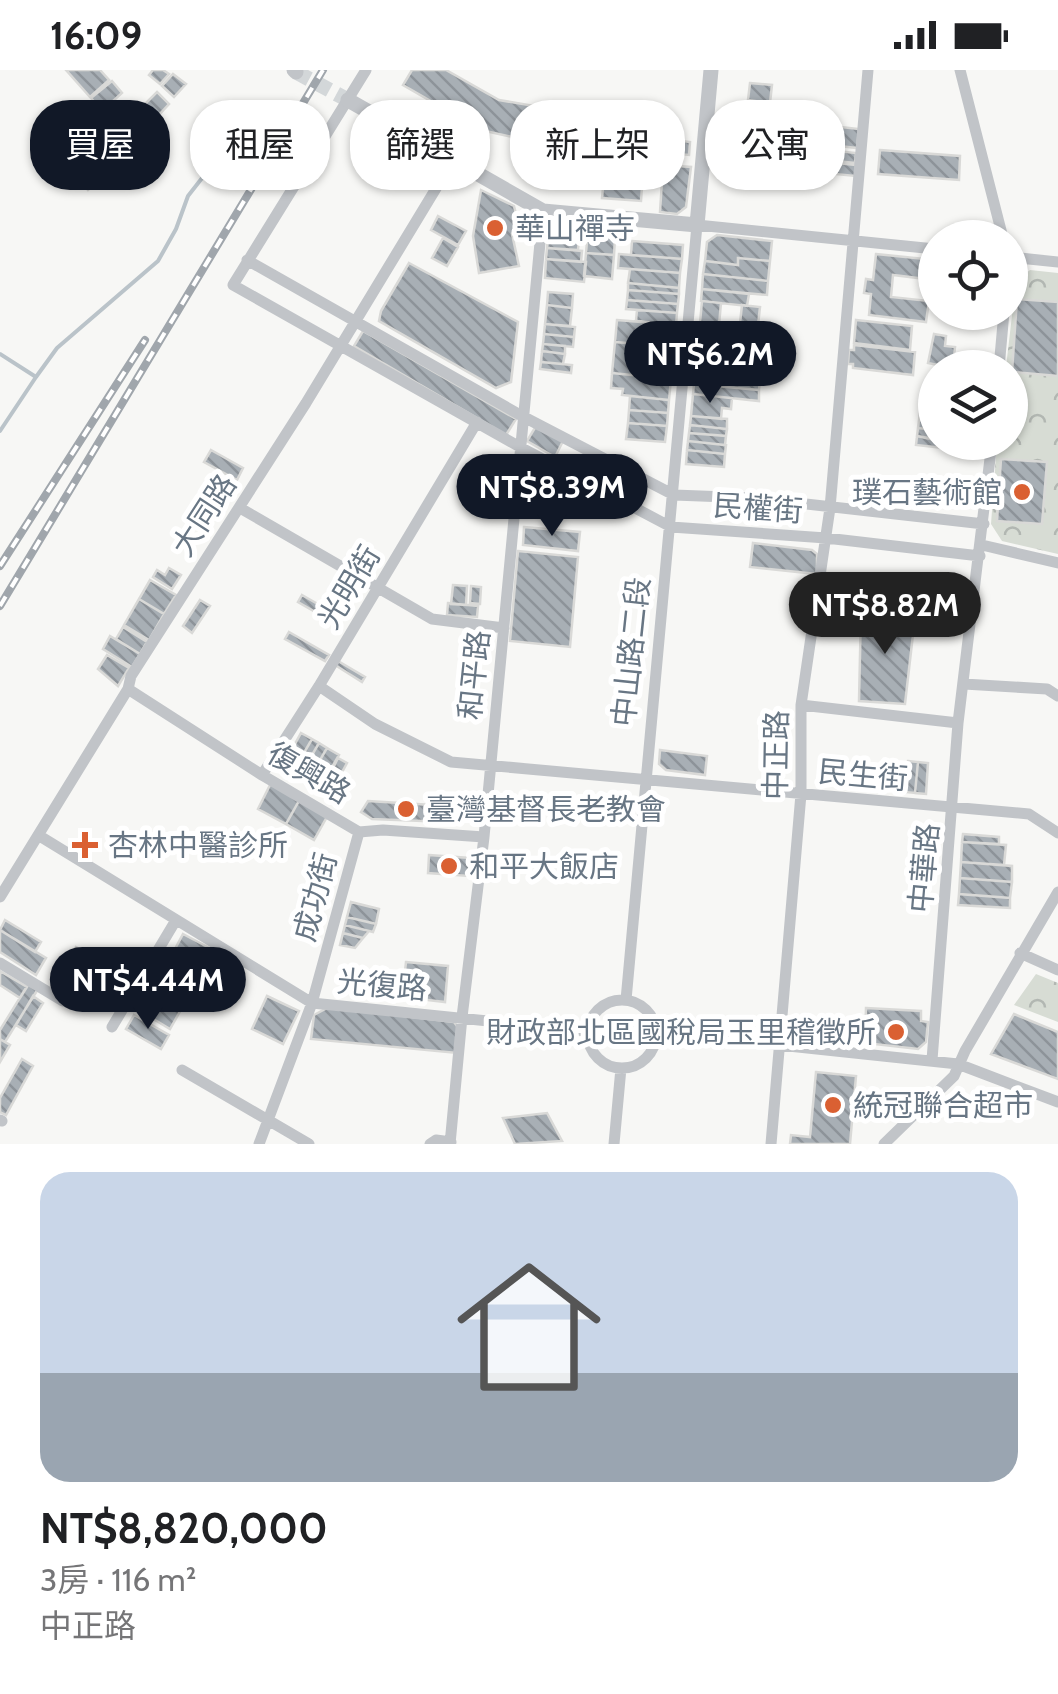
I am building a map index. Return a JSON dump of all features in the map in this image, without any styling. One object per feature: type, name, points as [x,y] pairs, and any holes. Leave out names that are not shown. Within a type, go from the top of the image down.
[{"type":"street","points":[[247,260],[366,70]]},
{"type":"street","name":"中山路二段","points":[[626,1000],[711,70]]},
{"type":"street","name":"中正路","points":[[771,1144],[802,794],[801,705],[830,508],[868,70]]},
{"type":"street","points":[[960,70],[998,220]]},
{"type":"street","points":[[490,183],[543,212],[918,247]]},
{"type":"street","name":"大同路","points":[[0,897],[128,688],[131,676],[358,320],[435,190]]},
{"type":"street","name":"和平路","points":[[450,1143],[484,837],[543,212]]},
{"type":"street","points":[[1028,259],[1058,262]]},
{"type":"street","name":"民權街","points":[[984,524],[753,498],[674,495],[522,416],[247,260],[233,284],[520,447],[671,526],[981,551],[1058,563]]},
{"type":"street","name":"光明街","points":[[262,776],[477,422]]},
{"type":"street","name":"中華路","points":[[932,1060],[958,723],[990,460]]},
{"type":"street","points":[[240,508],[432,619],[504,628]]},
{"type":"street","points":[[964,684],[1047,690],[1058,696]]},
{"type":"street","name":"民生街","points":[[319,686],[375,724],[451,762],[1029,814],[1058,833]]},
{"type":"street","name":"復興路","points":[[128,688],[262,776],[359,832],[484,837]]},
{"type":"street","points":[[801,705],[958,723]]},
{"type":"street","name":"成功街","points":[[259,1144],[312,1003],[359,832]]},
{"type":"street","name":"光復路","points":[[38,835],[312,1003],[587,1031]]},
{"type":"street","points":[[884,1144],[954,1076],[1020,953],[1058,892]]},
{"type":"street","points":[[112,1027],[176,920]]},
{"type":"street","points":[[1020,953],[1058,970]]},
{"type":"street","points":[[0,963],[63,1001]]},
{"type":"street","points":[[626,1000],[643,1006],[651,1014],[657,1032],[649,1056],[621,1068],[598,1058],[587,1031],[600,1006],[626,1000]]},
{"type":"street","points":[[657,1032],[958,1064],[1058,1102]]},
{"type":"street","points":[[614,1144],[621,1068]]},
{"type":"street","points":[[182,1070],[308,1144]]},
{"type":"street","points":[[430,1144],[436,1140],[450,1143]]},
{"type":"green space","points":[[1028,272],[1058,273],[1058,554],[1002,541],[991,524],[996,460],[1028,460],[1028,350],[1008,350],[1010,330],[1028,330]]},
{"type":"green space","points":[[1036,974],[1058,983],[1058,1022],[1014,1005]]},
{"type":"building","points":[[66,70],[100,70],[109,80],[90,97]]},
{"type":"building","points":[[153,70],[169,74],[160,84],[149,75]]},
{"type":"building","points":[[412,70],[446,70],[499,100],[510,102],[510,136],[490,132],[490,100],[429,100],[403,85]]},
{"type":"building","points":[[173,74],[186,84],[174,97],[162,86]]},
{"type":"building","points":[[112,81],[122,93],[114,100],[91,98]]},
{"type":"building","points":[[750,83],[772,85],[770,100],[748,100]]},
{"type":"building","points":[[157,92],[165,100],[149,100]]},
{"type":"building","points":[[845,127],[859,129],[857,148],[845,147]]},
{"type":"building","points":[[880,150],[960,156],[959,180],[878,174]]},
{"type":"building","points":[[845,152],[856,153],[855,163],[845,162]]},
{"type":"building","points":[[845,164],[856,165],[855,176],[845,175]]},
{"type":"building","points":[[685,167],[691,167],[686,207],[677,214],[660,212],[661,190],[685,190]]},
{"type":"building","name":"華山禪寺","points":[[481,190],[514,206],[518,222],[512,234],[519,266],[479,273],[473,236]]},
{"type":"building","points":[[603,190],[642,190],[641,201],[602,198]]},
{"type":"building","points":[[438,216],[466,231],[458,245],[431,230]]},
{"type":"building","points":[[589,219],[616,222],[614,255],[586,253]]},
{"type":"building","points":[[717,235],[772,241],[770,261],[738,258],[738,265],[705,261],[707,242]]},
{"type":"building","points":[[548,237],[579,239],[578,250],[547,248]]},
{"type":"building","points":[[443,238],[458,247],[447,266],[432,258]]},
{"type":"building","points":[[632,241],[683,245],[682,259],[631,255]]},
{"type":"building","points":[[547,248],[582,251],[581,262],[546,259]]},
{"type":"building","points":[[586,253],[614,255],[612,279],[584,276]]},
{"type":"building","points":[[619,254],[682,259],[680,273],[618,268]]},
{"type":"building","points":[[876,254],[918,258],[918,278],[893,275],[891,297],[918,300],[918,321],[869,315],[871,294],[864,293],[866,279],[873,280]]},
{"type":"building","points":[[738,258],[770,261],[768,281],[703,274],[705,261],[738,265]]},
{"type":"building","points":[[546,259],[586,262],[584,282],[545,278]]},
{"type":"building","points":[[409,263],[518,322],[511,382],[496,388],[379,321]]},
{"type":"building","points":[[630,269],[680,273],[679,288],[628,283]]},
{"type":"building","points":[[703,274],[768,281],[767,295],[702,289]]},
{"type":"building","points":[[628,283],[679,288],[679,294],[628,290]]},
{"type":"building","points":[[702,289],[749,294],[747,306],[701,301]]},
{"type":"building","points":[[628,290],[679,294],[678,304],[627,300]]},
{"type":"building","points":[[548,292],[573,294],[572,308],[547,305]]},
{"type":"building","points":[[627,300],[678,304],[677,313],[626,309]]},
{"type":"building","points":[[1028,300],[1058,302],[1058,376],[1028,373],[1028,350],[1014,350],[1015,330],[1028,330]]},
{"type":"building","points":[[702,301],[721,303],[719,325],[700,323]]},
{"type":"building","points":[[547,305],[572,308],[570,326],[545,324]]},
{"type":"building","points":[[742,305],[760,307],[758,325],[740,323]]},
{"type":"building","points":[[637,310],[677,313],[676,325],[636,321]]},
{"type":"building","points":[[617,320],[653,323],[651,345],[615,342]]},
{"type":"building","points":[[856,320],[912,326],[910,350],[854,343]]},
{"type":"building","points":[[653,323],[676,325],[674,347],[651,345]]},
{"type":"building","points":[[702,323],[740,327],[739,340],[701,336]]},
{"type":"building","points":[[545,324],[575,327],[574,337],[544,334]]},
{"type":"building","points":[[740,330],[749,331],[748,341],[739,340]]},
{"type":"building","points":[[363,331],[516,419],[506,435],[354,346]]},
{"type":"building","points":[[544,334],[574,337],[573,347],[543,344]]},
{"type":"building","points":[[934,334],[946,336],[945,346],[955,347],[955,350],[931,350]]},
{"type":"building","points":[[710,337],[722,338],[721,350],[708,348]]},
{"type":"building","points":[[615,342],[674,347],[671,379],[612,373]]},
{"type":"building","points":[[543,344],[565,346],[565,354],[542,351]]},
{"type":"building","points":[[854,345],[915,352],[913,375],[853,368],[853,364],[848,364],[849,350],[854,350]]},
{"type":"building","points":[[542,351],[565,354],[563,364],[541,362]]},
{"type":"building","points":[[541,362],[572,365],[571,373],[540,369]]},
{"type":"building","points":[[695,364],[728,368],[727,378],[694,375]]},
{"type":"building","points":[[612,373],[671,379],[669,400],[622,395],[623,389],[611,388]]},
{"type":"building","points":[[694,375],[760,381],[759,390],[694,384]]},
{"type":"building","points":[[694,384],[759,390],[759,401],[693,394]]},
{"type":"building","points":[[693,394],[732,398],[731,409],[722,408],[721,419],[691,416]]},
{"type":"building","points":[[630,396],[669,400],[668,413],[629,410]]},
{"type":"building","points":[[629,410],[668,413],[667,426],[628,423]]},
{"type":"building","points":[[691,416],[727,419],[727,429],[690,425]]},
{"type":"building","points":[[628,423],[667,426],[665,442],[626,439]]},
{"type":"building","points":[[690,425],[727,429],[726,436],[689,433]]},
{"type":"building","points":[[536,426],[563,441],[555,457],[527,441]]},
{"type":"building","points":[[689,433],[726,436],[725,445],[688,441]]},
{"type":"building","points":[[688,441],[726,445],[725,454],[687,450]]},
{"type":"building","points":[[211,450],[243,468],[237,480],[204,462]]},
{"type":"building","points":[[687,450],[725,454],[724,467],[686,464]]},
{"type":"building","name":"璞石藝術館","points":[[1001,460],[1047,462],[1042,524],[997,521]]},
{"type":"building","points":[[524,527],[580,532],[578,551],[523,545]]},
{"type":"building","points":[[753,543],[812,550],[817,554],[817,574],[750,567]]},
{"type":"building","points":[[518,551],[578,557],[570,647],[510,641]]},
{"type":"building","points":[[169,568],[181,575],[172,589],[153,577],[157,570],[165,575]]},
{"type":"building","points":[[150,580],[176,595],[164,614],[139,599]]},
{"type":"building","points":[[453,585],[467,586],[466,605],[451,604]]},
{"type":"building","points":[[471,586],[481,587],[480,604],[470,603]]},
{"type":"building","points":[[302,595],[342,618],[338,625],[298,602]]},
{"type":"building","points":[[139,599],[164,614],[149,640],[124,625]]},
{"type":"building","points":[[200,600],[210,606],[192,633],[183,626]]},
{"type":"building","points":[[448,603],[478,606],[477,617],[447,615]]},
{"type":"building","points":[[861,611],[915,617],[905,704],[859,701]]},
{"type":"building","points":[[123,627],[147,642],[140,654],[116,639]]},
{"type":"building","points":[[289,632],[329,655],[325,661],[285,639]]},
{"type":"building","points":[[110,636],[140,654],[132,667],[103,649]]},
{"type":"building","points":[[107,655],[129,668],[118,686],[98,669]]},
{"type":"building","points":[[338,661],[365,677],[362,682],[335,665]]},
{"type":"building","points":[[301,733],[312,739],[294,770],[284,764]]},
{"type":"building","points":[[312,739],[319,743],[301,774],[294,770]]},
{"type":"building","points":[[319,743],[327,748],[309,779],[301,774]]},
{"type":"building","points":[[327,748],[339,755],[321,786],[309,779]]},
{"type":"building","points":[[660,750],[707,756],[705,775],[666,770],[659,764]]},
{"type":"building","points":[[338,758],[347,763],[329,796],[321,792]]},
{"type":"building","points":[[908,761],[918,762],[915,793],[905,792]]},
{"type":"building","points":[[918,762],[928,763],[926,794],[915,793]]},
{"type":"building","points":[[271,783],[300,799],[286,824],[258,809]]},
{"type":"building","points":[[300,799],[328,815],[314,840],[286,824]]},
{"type":"building","name":"臺灣基督長老教會","points":[[368,801],[448,806],[447,822],[372,819],[361,812]]},
{"type":"building","points":[[963,834],[999,837],[999,844],[962,842]]},
{"type":"building","points":[[962,842],[1006,845],[1004,865],[961,862]]},
{"type":"building","name":"和平大飯店","points":[[429,855],[470,858],[469,876],[428,873]]},
{"type":"building","points":[[961,862],[1012,866],[1012,882],[960,878]]},
{"type":"building","points":[[960,878],[1012,882],[1010,898],[959,894]]},
{"type":"building","points":[[959,894],[1010,898],[1010,908],[958,905]]},
{"type":"building","points":[[351,902],[379,909],[376,924],[347,917]]},
{"type":"building","points":[[347,917],[376,924],[373,932],[345,925]]},
{"type":"building","points":[[5,920],[41,942],[35,952],[0,930]]},
{"type":"building","points":[[345,925],[369,931],[363,938],[343,933]]},
{"type":"building","points":[[0,930],[46,958],[36,975],[0,952]]},
{"type":"building","points":[[343,933],[363,938],[355,948],[340,945]]},
{"type":"building","points":[[183,934],[219,953],[210,968],[175,949]]},
{"type":"building","points":[[76,947],[85,952],[60,989],[52,983]]},
{"type":"building","points":[[85,952],[95,959],[71,996],[60,989]]},
{"type":"building","points":[[175,954],[203,971],[170,1029],[140,1011]]},
{"type":"building","points":[[406,962],[448,966],[445,1002],[402,997]]},
{"type":"building","points":[[0,971],[27,987],[20,998],[0,985]]},
{"type":"building","points":[[29,983],[38,989],[5,1042],[0,1039],[0,1030]]},
{"type":"building","points":[[33,996],[43,1003],[26,1031],[16,1025]]},
{"type":"building","points":[[267,996],[299,1011],[283,1044],[252,1029]]},
{"type":"building","points":[[329,1007],[454,1022],[460,1030],[457,1053],[311,1039],[314,1015]]},
{"type":"building","name":"財政部北區國稅局玉里稽徵所","points":[[866,1008],[921,1011],[921,1021],[928,1022],[926,1042],[918,1049],[865,1043]]},
{"type":"building","points":[[1014,1014],[1058,1032],[1058,1079],[991,1054]]},
{"type":"building","points":[[134,1015],[169,1035],[161,1049],[126,1029]]},
{"type":"building","points":[[0,1039],[10,1045],[0,1062]]},
{"type":"building","points":[[22,1059],[33,1066],[6,1115],[0,1112],[0,1098]]},
{"type":"building","name":"統冠聯合超市","points":[[816,1072],[856,1076],[850,1144],[790,1144],[791,1135],[810,1137]]},
{"type":"building","points":[[547,1113],[562,1141],[515,1144],[503,1118]]},
{"type":"waterway","points":[[0,354],[36,377],[57,348],[158,261],[193,190]]},
{"type":"waterway","points":[[0,431],[36,377]]},
{"type":"tunnel","points":[[296,72],[348,100]]},
{"type":"railway","points":[[0,606],[323,70]]},
{"type":"railway","points":[[0,566],[145,340]]},
{"type":"place","name":"華山禪寺","points":[[495,228]]},
{"type":"place","name":"璞石藝術館","points":[[1022,492]]},
{"type":"place","name":"臺灣基督長老教會","points":[[406,809]]},
{"type":"place","name":"杏林中醫診所","points":[[85,845]]},
{"type":"place","name":"和平大飯店","points":[[449,866]]},
{"type":"place","name":"財政部北區國稅局玉里稽徵所","points":[[896,1032]]},
{"type":"place","name":"統冠聯合超市","points":[[833,1105]]}]
